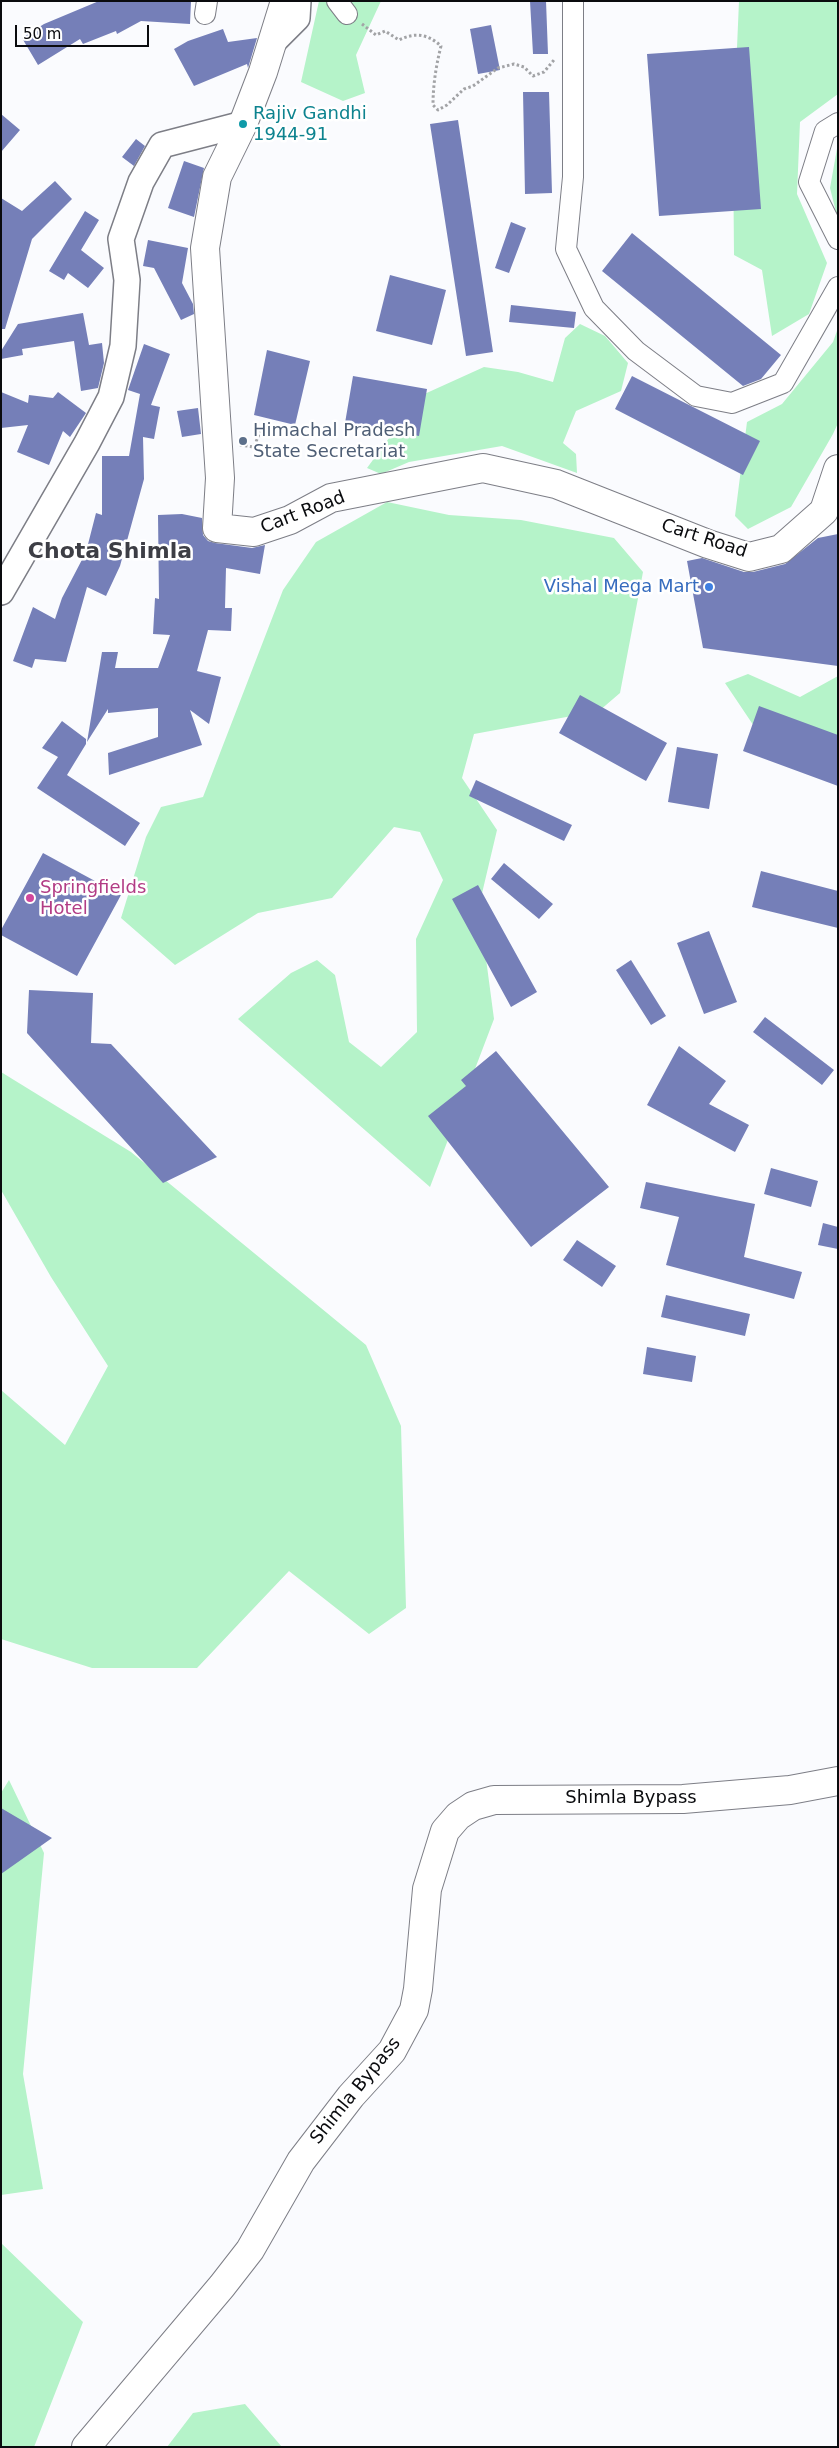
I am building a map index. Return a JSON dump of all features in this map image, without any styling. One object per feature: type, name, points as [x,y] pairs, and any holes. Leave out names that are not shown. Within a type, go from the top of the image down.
[{"type":"main road","name":"Cart Road","points":[[285,1],[272,44],[243,124],[217,177],[204,248],[220,478],[216,528],[254,532],[290,520],[331,498],[483,468],[556,484],[708,544],[749,557],[781,549],[824,511],[838,469]]},
{"type":"main road","name":"Shimla Bypass","points":[[86,2447],[222,2286],[250,2250],[301,2161],[351,2096],[392,2051],[414,2010],[418,1989],[427,1889],[445,1832],[458,1816],[473,1806],[494,1800],[683,1799],[790,1790],[838,1782]]},
{"type":"street","points":[[272,44],[297,18],[298,1]]},
{"type":"street","points":[[573,1],[573,177],[566,249],[594,308],[636,351],[696,396],[732,402],[783,383],[838,287]]},
{"type":"street","points":[[838,123],[825,131],[809,182],[838,239]]},
{"type":"street","points":[[1,592],[87,443],[111,397],[123,336],[126,280],[121,239],[141,182],[162,145],[243,124]]},
{"type":"path","points":[[342,8],[376,35],[385,31],[399,40],[408,35],[427,35],[441,46],[436,65],[433,91],[433,106],[438,110],[447,106],[464,89],[473,86],[498,68],[514,64],[524,68],[533,76],[544,72],[555,56]]},
{"type":"green space","points":[[319,1],[381,1],[356,55],[365,93],[343,101],[301,82]]},
{"type":"green space","points":[[739,1],[838,1],[838,94],[800,122],[797,194],[827,263],[809,314],[772,336],[762,270],[734,255],[733,141]]},
{"type":"green space","points":[[838,143],[838,220],[830,188]]},
{"type":"green space","points":[[580,324],[605,336],[628,363],[621,391],[576,411],[563,443],[576,454],[577,473],[502,446],[409,462],[381,474],[367,468],[420,396],[484,367],[518,372],[553,382],[565,338]]},
{"type":"green space","points":[[838,328],[838,423],[791,507],[748,529],[735,516],[747,422],[782,404],[833,342]]},
{"type":"green space","points":[[387,502],[449,515],[521,520],[614,538],[643,572],[620,693],[599,711],[474,734],[462,778],[497,830],[479,906],[494,1019],[430,1187],[238,1019],[291,973],[317,960],[335,975],[349,1042],[381,1067],[417,1032],[416,939],[443,880],[420,832],[394,827],[332,898],[258,913],[175,965],[121,918],[146,837],[161,807],[203,797],[283,590],[316,542]]},
{"type":"green space","points":[[748,674],[800,697],[838,676],[838,781],[774,756],[725,683]]},
{"type":"green space","points":[[1,1072],[131,1152],[366,1345],[401,1426],[406,1608],[369,1634],[289,1571],[197,1668],[92,1668],[1,1639],[1,1390],[65,1445],[108,1366],[51,1277],[1,1190]]},
{"type":"green space","points":[[9,1780],[44,1853],[23,2074],[43,2189],[1,2195],[1,1793]]},
{"type":"green space","points":[[1,2243],[83,2322],[34,2447],[1,2447]]},
{"type":"green space","points":[[245,2404],[282,2447],[167,2447],[193,2413]]},
{"type":"building","points":[[99,1],[191,1],[190,24],[141,21],[117,34],[116,31],[83,44],[80,39],[38,65],[22,38],[44,24]]},
{"type":"building","points":[[530,1],[546,1],[548,54],[533,54]]},
{"type":"building","points":[[491,25],[500,70],[478,74],[470,29]]},
{"type":"building","points":[[223,29],[228,42],[257,38],[248,68],[247,64],[194,86],[174,49],[188,41]]},
{"type":"building","points":[[749,47],[761,209],[659,216],[647,54]]},
{"type":"building","points":[[523,92],[549,92],[552,193],[525,194]]},
{"type":"building","points":[[1,114],[20,130],[1,152]]},
{"type":"building","points":[[458,120],[493,352],[466,356],[430,124]]},
{"type":"building","points":[[136,139],[145,146],[134,166],[122,157]]},
{"type":"building","points":[[184,161],[204,168],[194,217],[168,208]]},
{"type":"building","points":[[55,181],[72,199],[32,239],[5,329],[1,329],[1,198],[22,211]]},
{"type":"building","points":[[85,211],[99,220],[81,250],[104,268],[88,288],[68,273],[64,280],[49,271]]},
{"type":"building","points":[[511,222],[526,228],[509,273],[495,268]]},
{"type":"building","points":[[632,233],[781,355],[761,379],[743,386],[602,271]]},
{"type":"building","points":[[148,240],[188,248],[182,283],[193,304],[194,314],[181,320],[154,268],[143,266]]},
{"type":"building","points":[[390,275],[446,290],[432,345],[376,331]]},
{"type":"building","points":[[511,305],[576,312],[574,328],[509,322]]},
{"type":"building","points":[[83,313],[89,345],[102,343],[104,363],[98,388],[81,391],[74,341],[22,349],[23,355],[1,359],[1,351],[18,324]]},
{"type":"building","points":[[144,344],[170,354],[151,405],[160,407],[154,439],[143,437],[144,479],[120,566],[106,596],[87,587],[66,662],[35,659],[32,668],[13,661],[33,607],[55,619],[62,598],[86,552],[96,513],[102,515],[102,456],[129,456],[140,394],[128,390]]},
{"type":"building","points":[[267,350],[310,361],[295,425],[254,415]]},
{"type":"building","points":[[353,376],[427,389],[419,436],[345,423]]},
{"type":"building","points":[[632,376],[760,441],[743,475],[615,409]]},
{"type":"building","points":[[1,392],[28,403],[29,395],[53,398],[58,392],[86,413],[70,437],[63,431],[49,465],[17,452],[28,425],[1,428]]},
{"type":"building","points":[[198,408],[201,434],[182,437],[177,411]]},
{"type":"building","points":[[182,514],[202,518],[203,535],[208,541],[252,548],[265,545],[260,574],[226,568],[225,608],[232,608],[231,631],[208,630],[197,671],[221,677],[209,724],[190,710],[202,745],[109,775],[108,753],[158,737],[158,708],[108,713],[108,709],[87,742],[102,652],[118,652],[115,668],[158,668],[170,635],[153,634],[155,598],[159,599],[158,515]]},
{"type":"building","points":[[838,534],[838,666],[703,648],[687,561],[702,558],[744,572],[753,572],[785,564],[818,538]]},
{"type":"building","points":[[580,695],[667,743],[646,781],[559,733]]},
{"type":"building","points":[[759,706],[838,735],[838,786],[743,751]]},
{"type":"building","points":[[62,721],[86,739],[86,744],[67,775],[140,823],[125,846],[37,788],[58,757],[42,748]]},
{"type":"building","points":[[677,747],[718,754],[709,809],[668,802]]},
{"type":"building","points":[[476,780],[572,825],[564,841],[469,796]]},
{"type":"building","points":[[43,853],[121,895],[77,976],[1,935],[1,930]]},
{"type":"building","points":[[504,863],[553,904],[539,919],[491,879]]},
{"type":"building","points":[[761,871],[838,891],[838,928],[752,907]]},
{"type":"building","points":[[478,885],[537,992],[511,1007],[452,899]]},
{"type":"building","points":[[709,931],[737,1002],[704,1014],[677,943]]},
{"type":"building","points":[[631,960],[666,1016],[651,1025],[616,970]]},
{"type":"building","points":[[29,990],[93,993],[91,1043],[111,1044],[217,1157],[163,1183],[27,1033]]},
{"type":"building","points":[[765,1017],[834,1070],[822,1085],[753,1032]]},
{"type":"building","points":[[679,1046],[726,1081],[709,1104],[749,1125],[735,1152],[647,1105]]},
{"type":"building","points":[[496,1051],[609,1187],[531,1247],[428,1116],[466,1086],[461,1080]]},
{"type":"building","points":[[771,1168],[818,1181],[811,1207],[764,1194]]},
{"type":"building","points":[[646,1182],[755,1204],[744,1257],[802,1272],[794,1299],[666,1265],[679,1217],[640,1208]]},
{"type":"building","points":[[823,1223],[838,1227],[838,1249],[818,1245]]},
{"type":"building","points":[[577,1240],[616,1266],[602,1287],[563,1260]]},
{"type":"building","points":[[666,1295],[750,1314],[745,1336],[661,1317]]},
{"type":"building","points":[[647,1347],[696,1356],[692,1382],[643,1374]]},
{"type":"building","points":[[1,1808],[52,1838],[1,1874]]},
{"type":"place","name":"Rajiv Gandhi 1944-91","points":[[243,124]]},
{"type":"place","name":"Himachal Pradesh State Secretariat","points":[[243,441]]},
{"type":"place","name":"Vishal Mega Mart","points":[[709,587]]},
{"type":"place","name":"Springfields Hotel","points":[[30,898]]},
{"type":"district","name":"Chota Shimla","points":[[110,552]]}]
